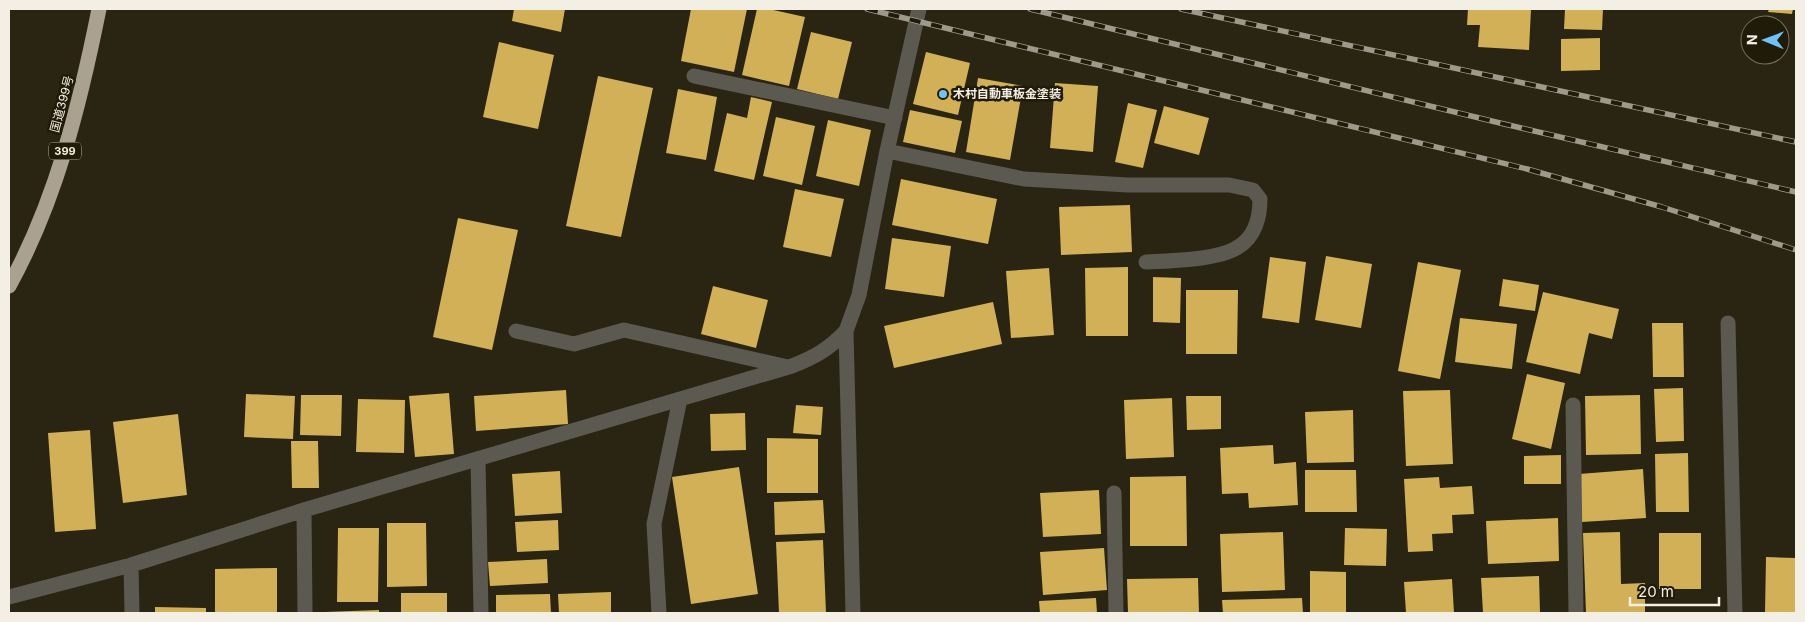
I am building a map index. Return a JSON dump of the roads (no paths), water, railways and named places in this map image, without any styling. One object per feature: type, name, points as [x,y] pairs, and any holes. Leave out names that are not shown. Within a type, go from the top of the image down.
[{"type":"highway","name":"国道399号","points":[[9,286],[27,254],[64,156],[88,64],[99,9]]},
{"type":"street","points":[[853,613],[846,331],[859,294],[887,151],[919,9]]},
{"type":"street","points":[[694,76],[894,118]]},
{"type":"street","points":[[887,151],[1024,179],[1128,185],[1229,185],[1253,190],[1260,199],[1257,222],[1253,231],[1240,247],[1228,252],[1204,257],[1146,262]]},
{"type":"street","points":[[1728,323],[1735,613]]},
{"type":"street","points":[[516,331],[574,344],[624,330],[788,367]]},
{"type":"street","points":[[9,598],[131,565],[304,510],[788,367],[818,356],[834,344],[846,331]]},
{"type":"street","points":[[659,613],[654,524],[680,399]]},
{"type":"street","points":[[1573,405],[1576,613]]},
{"type":"street","points":[[478,459],[482,613]]},
{"type":"street","points":[[1114,493],[1116,613]]},
{"type":"street","points":[[304,510],[305,613]]},
{"type":"street","points":[[131,565],[132,613]]},
{"type":"railway","points":[[867,9],[1527,169],[1662,207],[1796,250]]},
{"type":"railway","points":[[1030,9],[1500,123],[1796,192]]},
{"type":"railway","points":[[1181,9],[1796,142]]},
{"type":"place","name":"木村自動車板金塗装","points":[[943,94]]}]
